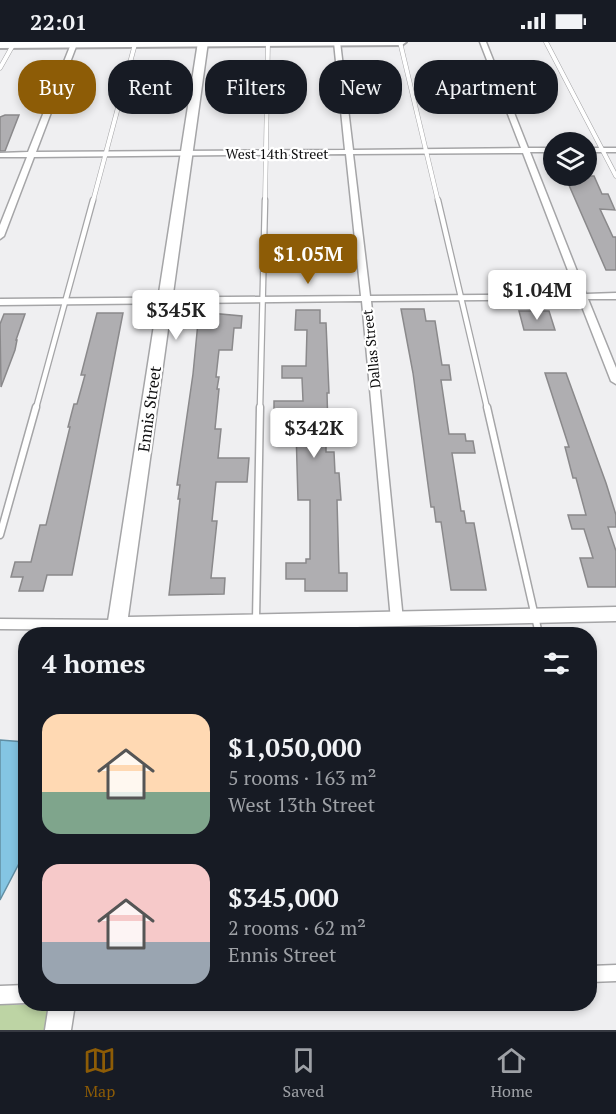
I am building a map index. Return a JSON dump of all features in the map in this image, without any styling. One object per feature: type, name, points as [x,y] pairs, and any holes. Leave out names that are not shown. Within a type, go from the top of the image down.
[{"type":"main road","name":"Ennis Street","points":[[116,627],[203,43]]},
{"type":"main road","points":[[361,627],[397,620],[536,626],[616,614]]},
{"type":"main road","points":[[176,627],[256,623],[336,627]]},
{"type":"main road","points":[[58,1030],[61,1011]]},
{"type":"street","name":"Dallas Street","points":[[337,42],[366,298],[397,620]]},
{"type":"street","points":[[0,45],[401,42]]},
{"type":"street","points":[[483,42],[616,381]]},
{"type":"street","points":[[0,236],[74,44]]},
{"type":"street","name":"West 14th Street","points":[[0,155],[543,150]]},
{"type":"street","points":[[597,150],[616,150]]},
{"type":"street","points":[[0,302],[616,296]]},
{"type":"street","points":[[0,624],[58,627]]},
{"type":"street","points":[[597,972],[616,973]]},
{"type":"street","points":[[0,995],[18,994]]},
{"type":"lane","points":[[256,623],[268,42]]},
{"type":"lane","points":[[401,42],[498,453],[536,626]]},
{"type":"lane","points":[[546,42],[616,176]]},
{"type":"lane","points":[[0,535],[66,302],[135,44]]},
{"type":"lane","points":[[0,68],[13,45]]},
{"type":"green space","points":[[0,1005],[18,1005],[18,1011],[51,1011],[47,1030],[0,1030]]},
{"type":"water","points":[[0,740],[18,741],[18,865],[0,900]]},
{"type":"building","points":[[19,115],[5,151],[0,151],[0,117]]},
{"type":"building","points":[[597,183],[602,194],[608,194],[615,210],[600,209],[613,237],[616,237],[616,270],[606,270],[569,186],[597,186]]},
{"type":"building","points":[[401,309],[424,309],[426,321],[435,321],[442,365],[449,365],[451,380],[441,380],[449,434],[465,434],[466,441],[473,441],[475,453],[452,453],[461,511],[464,511],[466,523],[474,523],[486,590],[451,590],[441,522],[436,522],[434,507],[431,507],[413,373]]},
{"type":"building","points":[[296,310],[320,310],[320,323],[326,323],[329,393],[327,393],[326,452],[334,452],[335,473],[339,473],[341,500],[337,500],[339,573],[347,573],[347,591],[305,591],[305,579],[286,579],[286,563],[306,563],[306,559],[310,559],[310,500],[298,500],[296,430],[274,430],[274,401],[303,401],[302,378],[282,378],[282,366],[306,366],[307,330],[295,330]]},
{"type":"building","points":[[519,311],[549,311],[555,330],[524,330]]},
{"type":"building","points":[[199,312],[242,316],[241,328],[234,328],[232,350],[219,350],[216,377],[219,377],[217,389],[219,389],[215,429],[221,429],[218,458],[249,458],[247,482],[216,482],[212,521],[217,521],[211,578],[225,578],[224,594],[169,595],[180,499],[178,499],[180,485],[177,485],[193,374]]},
{"type":"building","points":[[97,313],[123,313],[72,575],[47,575],[43,591],[19,591],[23,577],[11,577],[15,562],[31,562],[40,525],[46,525],[70,427],[68,427],[85,375],[81,375]]},
{"type":"building","points":[[4,314],[25,314],[1,387],[0,324]]},
{"type":"building","points":[[545,373],[566,373],[606,483],[616,515],[616,527],[608,527],[616,551],[616,587],[588,587],[580,558],[593,558],[584,529],[572,529],[568,515],[586,515],[565,447],[569,447]]}]
